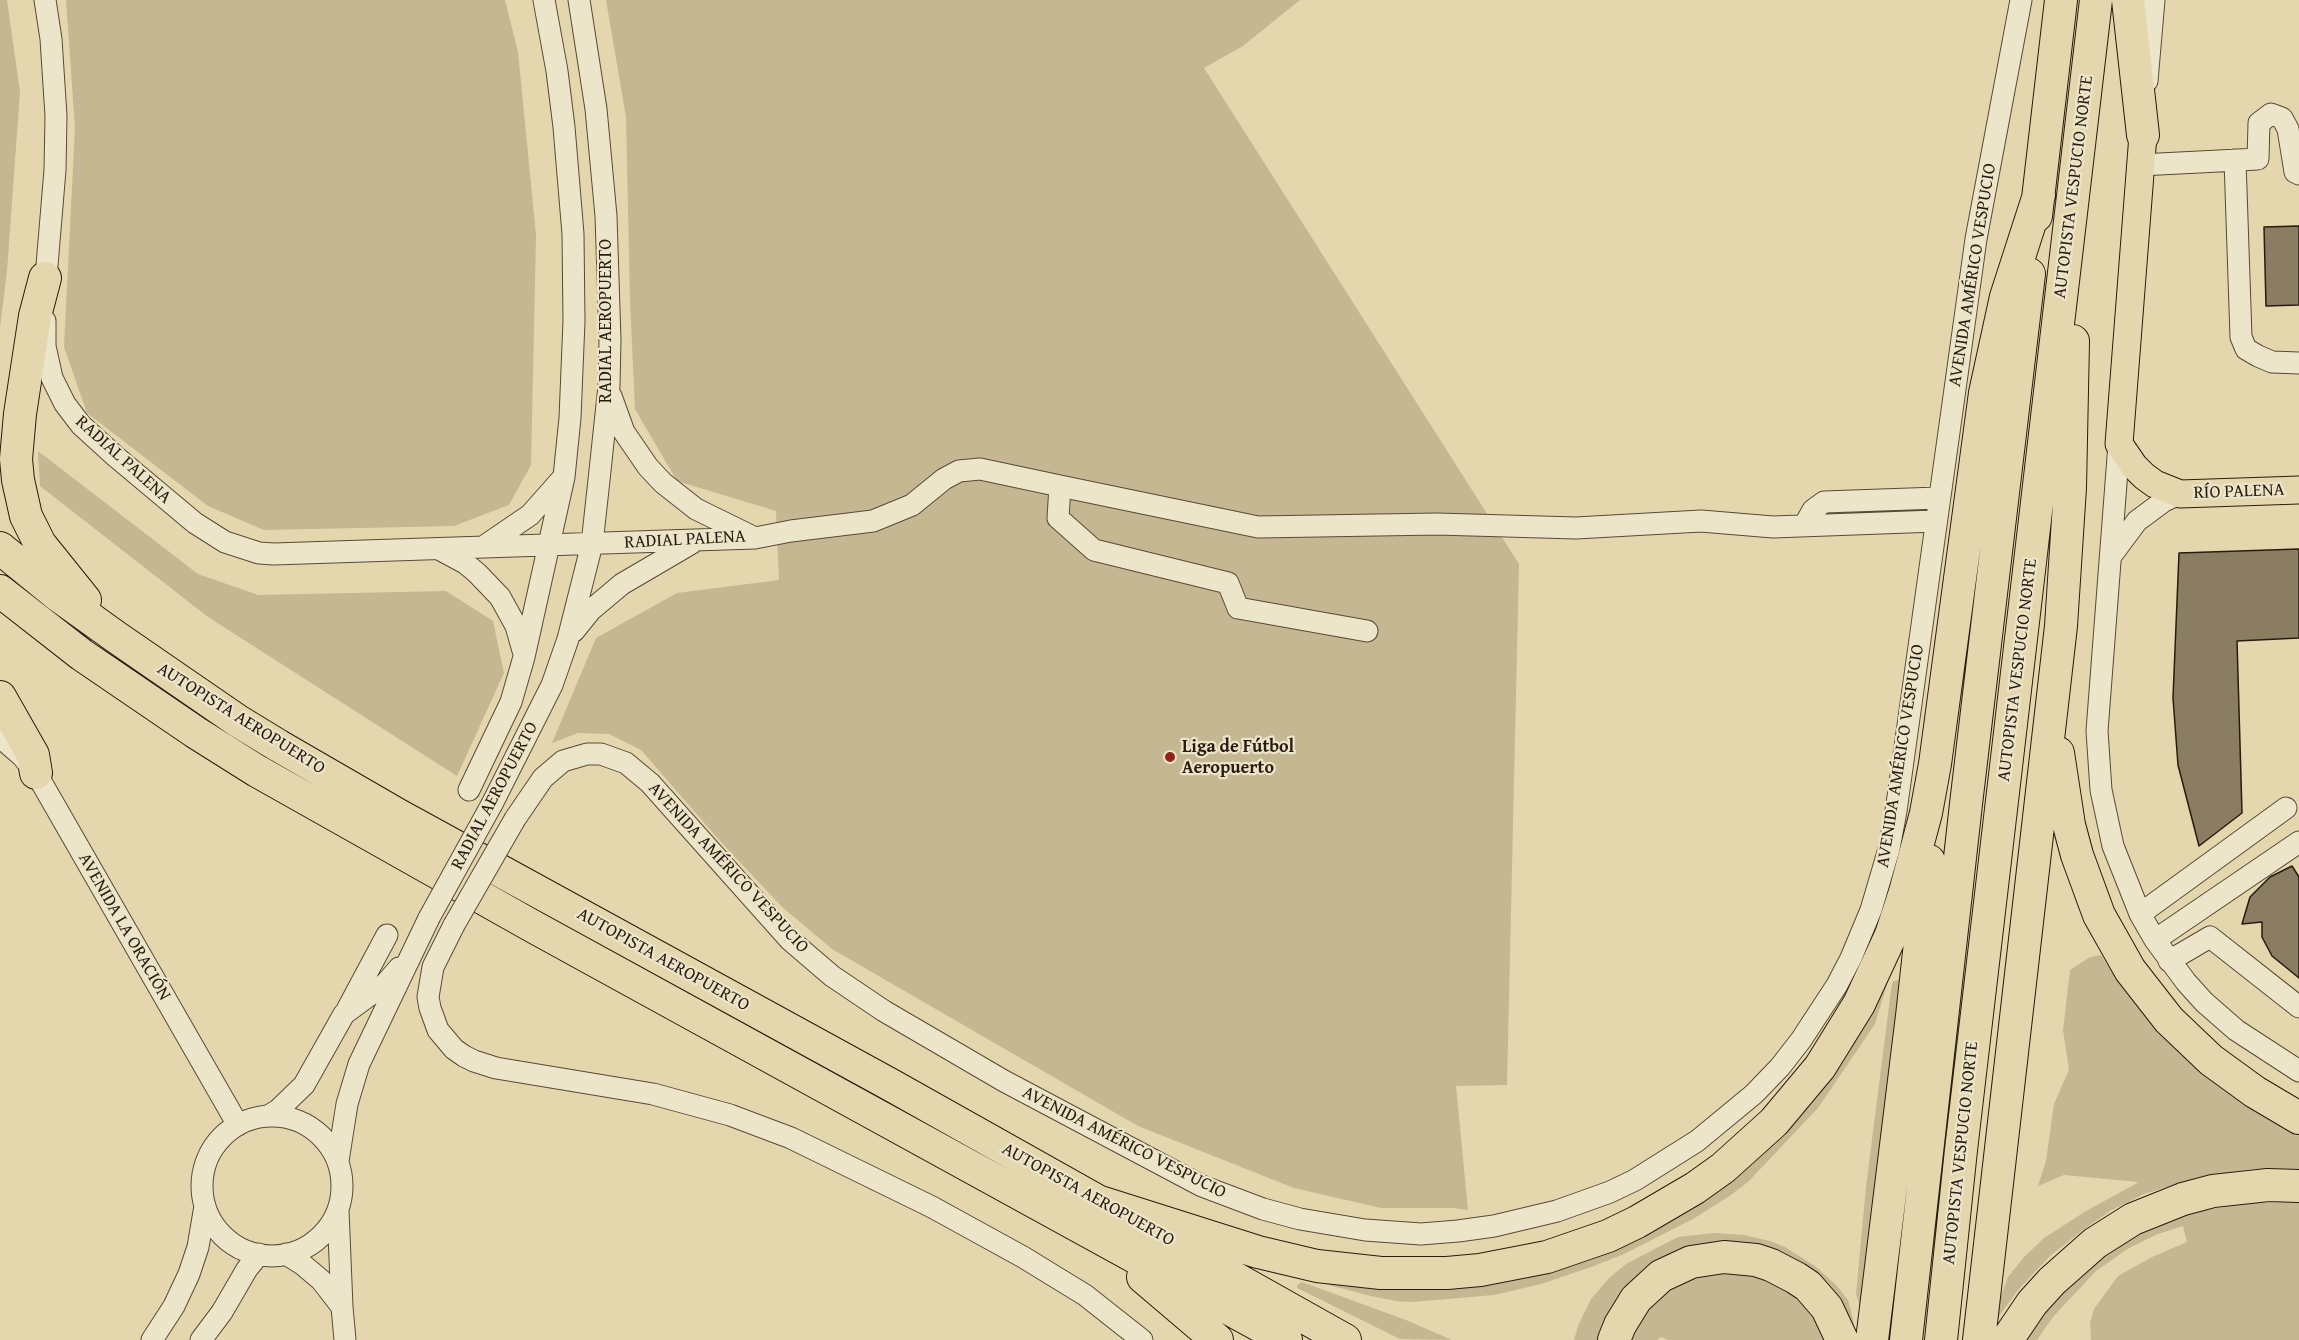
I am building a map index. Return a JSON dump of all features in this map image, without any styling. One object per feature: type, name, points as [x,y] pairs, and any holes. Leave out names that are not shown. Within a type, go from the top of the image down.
[{"type":"highway","name":"AUTOPISTA VESPUCIO NORTE","points":[[1906,1340],[2061,0]]},
{"type":"highway","name":"AUTOPISTA VESPUCIO NORTE","points":[[1941,1340],[1961,1150],[2096,0]]},
{"type":"highway","points":[[2128,0],[2141,150]]},
{"type":"highway","points":[[1872,1340],[1926,895],[1935,764],[1985,393],[2009,287],[2039,195]]},
{"type":"highway","points":[[1979,1340],[2066,576],[2073,426],[2073,331],[2068,237]]},
{"type":"highway","points":[[45,278],[35,316],[17,436],[18,480],[22,502],[40,544],[116,638]]},
{"type":"highway","name":"AUTOPISTA AEROPUERTO","points":[[0,548],[116,638],[238,721],[331,776],[1345,1340]]},
{"type":"highway","name":"AUTOPISTA AEROPUERTO","points":[[0,591],[90,661],[257,771],[534,927],[1287,1340]]},
{"type":"highway","points":[[2053,688],[2058,751],[2069,825],[2087,886],[2114,943],[2148,995],[2191,1042],[2233,1077],[2299,1118]]},
{"type":"highway","points":[[0,697],[33,755],[36,773]]},
{"type":"highway","points":[[1100,1202],[1287,1260],[1381,1273],[1447,1273],[1514,1265],[1578,1247],[1637,1222],[1695,1188],[1749,1146],[1797,1096],[1841,1036],[1859,1004],[1891,935],[1917,852],[1935,764]]},
{"type":"highway","points":[[2007,1340],[2032,1303],[2066,1268],[2095,1243],[2133,1219],[2183,1198],[2213,1191],[2250,1186],[2299,1186]]},
{"type":"highway","points":[[1081,1227],[1217,1340]]},
{"type":"highway","points":[[1614,1340],[1627,1311],[1648,1286],[1676,1268],[1707,1258],[1724,1257],[1756,1260],[1797,1278],[1808,1286],[1827,1308],[1842,1340]]},
{"type":"main road","points":[[2119,444],[2141,150]]},
{"type":"main road","name":"RÍO PALENA","points":[[2119,444],[2144,476],[2155,484],[2180,494],[2299,490]]},
{"type":"street","name":"RADIAL PALENA","points":[[45,0],[54,77],[56,135],[45,278],[45,346],[52,378],[65,404],[81,425],[106,449],[195,523],[241,549],[274,554],[695,542],[755,538]]},
{"type":"street","name":"RADIAL AEROPUERTO","points":[[469,790],[511,702],[524,657],[564,477],[570,418],[573,234],[564,127],[544,0]]},
{"type":"street","name":"RADIAL AEROPUERTO","points":[[338,1161],[347,1104],[359,1064],[429,918],[492,804],[552,685],[568,639],[592,544],[609,386],[608,269],[602,163],[589,56],[579,0]]},
{"type":"street","name":"AVENIDA AMÉRICO VESPUCIO","points":[[1142,1340],[1085,1295],[1023,1257],[932,1207],[790,1138],[730,1115],[653,1094],[496,1068],[474,1061],[454,1049],[438,1030],[430,1008],[428,987],[433,967],[454,925],[515,819],[543,777],[563,761],[587,754],[601,754],[626,763],[650,783],[777,926],[832,976],[931,1039],[1099,1132],[1202,1186],[1253,1206],[1300,1219],[1365,1230],[1420,1234],[1494,1226],[1548,1214],[1584,1202],[1635,1180],[1667,1162],[1704,1136],[1754,1094],[1780,1067],[1821,1011],[1851,958],[1877,894],[1889,849],[1976,239],[2021,0]]},
{"type":"street","points":[[2154,0],[2141,150],[2235,160],[2258,159],[2259,123],[2271,114],[2282,118],[2288,129],[2295,172],[2299,174]]},
{"type":"street","points":[[2235,160],[2241,337],[2246,349],[2258,356],[2272,362],[2299,363]]},
{"type":"street","name":"RADIAL PALENA","points":[[609,386],[624,432],[648,467],[663,483],[696,509],[755,538]]},
{"type":"street","points":[[2119,444],[2098,704],[2098,757],[2101,790],[2113,846],[2140,914],[2169,961],[2204,1002],[2236,1030],[2299,1071]]},
{"type":"street","points":[[755,538],[873,521],[912,505],[944,479],[959,471],[980,469],[1258,527],[1437,524],[1576,528],[1701,521],[1773,527],[1936,521]]},
{"type":"street","points":[[483,547],[530,515],[564,477]]},
{"type":"street","points":[[1060,486],[1058,518],[1094,550],[1228,583],[1238,608],[1367,631]]},
{"type":"street","name":"RÍO PALENA","points":[[2110,557],[2137,521],[2164,501],[2180,494]]},
{"type":"street","points":[[1804,526],[1813,510],[1824,502],[1938,498]]},
{"type":"street","name":"RADIAL AEROPUERTO","points":[[568,639],[591,609],[604,597],[622,584],[695,542]]},
{"type":"street","name":"RADIAL PALENA","points":[[438,549],[465,563],[500,597],[516,626],[524,657]]},
{"type":"street","name":"AVENIDA LA ORACIÓN","points":[[0,737],[22,756],[36,773],[238,1125]]},
{"type":"street","points":[[2140,914],[2286,808]]},
{"type":"street","points":[[2155,940],[2299,842]]},
{"type":"street","points":[[2193,913],[2210,937],[2299,1007]]},
{"type":"street","name":"RADIAL AEROPUERTO","points":[[268,1116],[279,1110],[304,1084],[387,935]]},
{"type":"street","points":[[2169,961],[2210,937]]},
{"type":"street","name":"RADIAL AEROPUERTO","points":[[345,1014],[386,983],[398,971],[414,948]]},
{"type":"street","points":[[338,1209],[329,1226],[316,1240],[299,1250],[286,1254],[259,1254],[241,1248],[225,1238],[213,1223],[205,1206],[202,1184],[206,1162],[220,1139],[238,1125],[249,1120],[268,1116],[288,1118],[306,1125],[322,1137],[338,1161],[342,1190],[338,1209],[345,1340]]},
{"type":"street","points":[[152,1340],[174,1306],[189,1274],[198,1247],[205,1206]]},
{"type":"street","points":[[201,1340],[259,1254]]},
{"type":"street","points":[[286,1254],[315,1274],[342,1307]]},
{"type":"shaded area","points":[[0,0],[7,0],[20,92],[7,271],[0,328]]},
{"type":"shaded area","points":[[66,0],[505,0],[518,52],[536,235],[531,465],[509,505],[454,526],[264,530],[208,506],[87,413],[64,347],[75,128]]},
{"type":"shaded area","name":"Liga de Fútbol Aeropuerto","points":[[606,0],[1300,0],[1243,46],[1204,68],[1519,564],[1507,1085],[1456,1086],[1468,1210],[1381,1208],[1294,1188],[1138,1126],[832,949],[782,907],[720,841],[641,750],[609,734],[578,733],[552,743],[596,638],[677,593],[779,580],[776,511],[677,481],[635,409],[626,117]]},
{"type":"shaded area","points":[[38,451],[198,574],[258,595],[446,591],[493,621],[504,673],[457,776],[208,617],[40,486]]},
{"type":"shaded area","points":[[2101,955],[2116,978],[2145,1010],[2299,1130],[2299,1171],[2254,1169],[2203,1176],[2144,1194],[2110,1211],[2050,1256],[2018,1290],[1997,1319],[1992,1318],[2008,1277],[2024,1257],[2044,1238],[2086,1211],[2139,1182],[2064,1175],[2038,1186],[2046,1161],[2054,1104],[2069,1070],[2063,1030],[2070,970],[2090,957]]},
{"type":"shaded area","points":[[1890,974],[1875,1024],[1818,1108],[1748,1182],[1693,1219],[1624,1254],[1594,1266],[1541,1284],[1494,1295],[1412,1302],[1396,1301],[1321,1283],[1311,1274],[1386,1283],[1665,1218]]},
{"type":"shaded area","points":[[1901,980],[1863,1317],[1856,1294],[1866,1187],[1891,990],[1893,981]]},
{"type":"shaded area","points":[[2299,1202],[2299,1340],[2091,1340],[2090,1323],[2094,1309],[2118,1276],[2152,1257],[2187,1242],[2183,1226],[2158,1234],[2129,1248],[2096,1271],[2053,1317],[2037,1340],[2023,1340],[2045,1311],[2094,1263],[2135,1236],[2193,1212],[2250,1203]]},
{"type":"shaded area","points":[[1714,1233],[1744,1235],[1770,1241],[1785,1247],[1815,1266],[1837,1286],[1848,1300],[1856,1340],[1848,1327],[1720,1247],[1605,1340],[1574,1340],[1591,1299],[1609,1278],[1626,1264],[1678,1237]]},
{"type":"shaded area","points":[[1750,1271],[1802,1297],[1831,1340],[1668,1340],[1661,1337],[1657,1340],[1625,1340],[1643,1306],[1693,1273]]},
{"type":"shaded area","points":[[1302,1282],[1406,1320],[1452,1340],[1400,1339],[1297,1288]]},
{"type":"building","points":[[2299,226],[2299,305],[2266,306],[2264,227]]},
{"type":"building","points":[[2299,549],[2299,638],[2237,641],[2242,813],[2199,846],[2178,765],[2173,698],[2179,553]]},
{"type":"building","points":[[2292,866],[2299,877],[2299,978],[2272,956],[2262,937],[2262,922],[2242,924],[2250,897],[2270,877]]},
{"type":"place","name":"Liga de Fútbol Aeropuerto","points":[[1170,757]]}]
